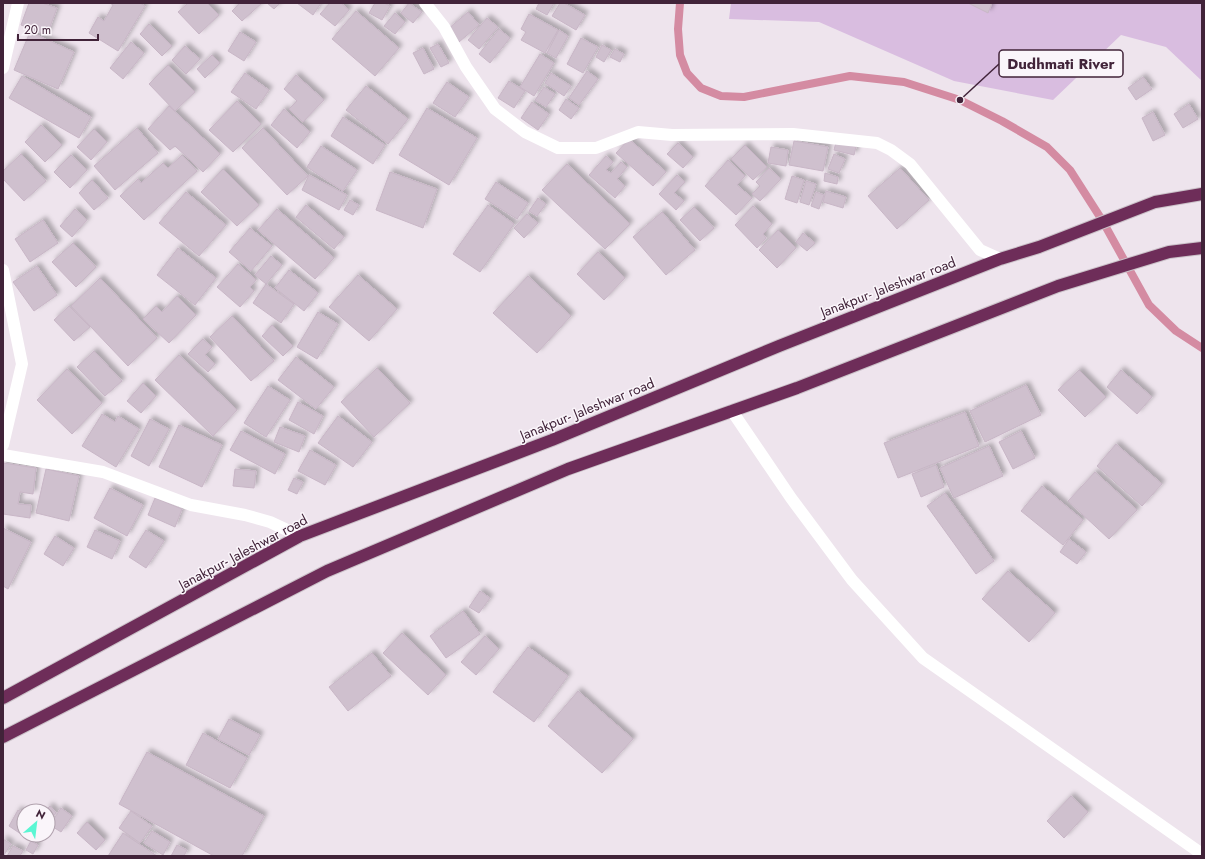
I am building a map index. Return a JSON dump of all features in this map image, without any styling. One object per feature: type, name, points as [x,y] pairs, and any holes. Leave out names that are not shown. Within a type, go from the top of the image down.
[{"type":"highway","name":"Janakpur- Jaleshwar road","points":[[3,698],[300,536],[552,440],[779,346],[1000,259],[1039,247],[1155,202],[1202,194]]},
{"type":"highway","points":[[3,737],[327,571],[568,469],[798,388],[1058,286],[1169,252],[1202,248]]},
{"type":"street","points":[[3,68],[18,3]]},
{"type":"street","points":[[425,3],[444,27],[466,67],[495,109],[525,132],[558,148],[596,148],[638,132],[672,135],[793,134],[877,143],[891,150],[910,164],[980,250],[1000,259]]},
{"type":"street","points":[[3,270],[22,364],[3,445]]},
{"type":"street","points":[[732,411],[791,498],[852,580],[923,658],[1202,854]]},
{"type":"street","points":[[3,455],[103,472],[191,505],[244,515],[270,522],[300,536]]},
{"type":"shaded area","points":[[731,3],[1202,3],[1202,81],[1166,47],[1121,35],[1053,100],[954,81],[819,22],[729,19]]},
{"type":"building","points":[[29,3],[42,3],[57,8],[47,35],[21,25]]},
{"type":"building","points":[[110,3],[140,3],[145,6],[118,51],[89,33],[98,17],[104,21],[113,5]]},
{"type":"building","points":[[188,3],[207,3],[219,15],[199,34],[178,12]]},
{"type":"building","points":[[240,3],[262,3],[242,21],[232,11]]},
{"type":"building","points":[[267,3],[280,3],[274,9]]},
{"type":"building","points":[[297,3],[321,3],[313,15]]},
{"type":"building","points":[[330,3],[341,3],[349,10],[335,26],[320,14]]},
{"type":"building","points":[[375,3],[384,3],[390,6],[382,20],[369,13]]},
{"type":"building","points":[[409,3],[422,12],[413,23],[401,13]]},
{"type":"building","points":[[539,3],[554,3],[547,15],[536,9]]},
{"type":"building","points":[[560,3],[564,3],[585,15],[576,30],[552,16]]},
{"type":"building","points":[[968,3],[992,3],[988,13]]},
{"type":"building","points":[[356,11],[399,48],[375,76],[332,39]]},
{"type":"building","points":[[468,12],[479,25],[459,42],[448,29]]},
{"type":"building","points":[[395,13],[405,22],[395,34],[384,26]]},
{"type":"building","points":[[529,14],[558,30],[545,53],[521,40],[526,32],[521,29]]},
{"type":"building","points":[[487,18],[498,27],[479,49],[468,40]]},
{"type":"building","points":[[149,24],[172,46],[162,56],[140,34]]},
{"type":"building","points":[[499,29],[510,38],[490,63],[479,54]]},
{"type":"building","points":[[559,30],[568,36],[556,58],[547,53]]},
{"type":"building","points":[[30,32],[74,52],[58,89],[14,70]]},
{"type":"building","points":[[240,32],[256,42],[244,61],[228,51]]},
{"type":"building","points":[[581,38],[598,47],[583,73],[567,64]]},
{"type":"building","points":[[131,42],[144,53],[123,79],[110,68]]},
{"type":"building","points":[[438,44],[449,63],[441,67],[430,48]]},
{"type":"building","points":[[602,45],[611,50],[604,62],[596,57]]},
{"type":"building","points":[[185,46],[200,59],[186,74],[172,60]]},
{"type":"building","points":[[423,48],[434,69],[424,74],[413,53]]},
{"type":"building","points":[[615,49],[624,54],[620,62],[610,57]]},
{"type":"building","points":[[540,54],[554,63],[534,96],[520,87]]},
{"type":"building","points":[[212,55],[220,63],[205,78],[197,69]]},
{"type":"building","points":[[168,65],[195,92],[175,111],[149,84]]},
{"type":"building","points":[[587,71],[598,79],[579,105],[569,98]]},
{"type":"building","points":[[245,73],[269,90],[256,109],[231,92]]},
{"type":"building","points":[[551,73],[571,86],[564,96],[545,83]]},
{"type":"building","points":[[296,75],[324,100],[303,122],[289,109],[297,101],[284,89]]},
{"type":"building","points":[[22,76],[91,117],[79,138],[9,98]]},
{"type":"building","points":[[1143,77],[1152,89],[1136,100],[1128,88]]},
{"type":"building","points":[[509,81],[525,91],[514,108],[498,98]]},
{"type":"building","points":[[447,82],[469,97],[455,117],[433,103]]},
{"type":"building","points":[[366,86],[408,119],[388,144],[346,110]]},
{"type":"building","points":[[544,87],[555,94],[546,107],[535,100]]},
{"type":"building","points":[[566,99],[579,108],[571,119],[559,110]]},
{"type":"building","points":[[237,101],[261,124],[233,152],[209,130]]},
{"type":"building","points":[[532,102],[549,114],[538,130],[521,118]]},
{"type":"building","points":[[1189,104],[1198,119],[1183,128],[1174,114]]},
{"type":"building","points":[[169,106],[220,154],[203,172],[175,146],[170,150],[148,129]]},
{"type":"building","points":[[427,108],[477,138],[449,185],[399,155]]},
{"type":"building","points":[[284,109],[310,132],[297,148],[271,125]]},
{"type":"building","points":[[1153,112],[1165,135],[1153,141],[1142,118]]},
{"type":"building","points":[[343,117],[385,145],[373,164],[331,136]]},
{"type":"building","points":[[41,125],[62,145],[45,162],[25,142]]},
{"type":"building","points":[[137,128],[158,153],[115,190],[94,166]]},
{"type":"building","points":[[263,128],[308,176],[287,195],[242,148]]},
{"type":"building","points":[[94,129],[107,142],[91,160],[77,147]]},
{"type":"building","points":[[629,139],[666,172],[653,186],[616,153]]},
{"type":"building","points":[[794,141],[828,147],[823,171],[789,165]]},
{"type":"building","points":[[836,142],[856,147],[854,155],[834,150]]},
{"type":"building","points":[[678,143],[693,157],[683,168],[667,154]]},
{"type":"building","points":[[745,145],[767,167],[753,180],[731,159]]},
{"type":"building","points":[[321,146],[357,170],[343,191],[307,167]]},
{"type":"building","points":[[771,147],[788,150],[786,166],[768,163]]},
{"type":"building","points":[[21,154],[46,181],[24,201],[3,179],[3,171]]},
{"type":"building","points":[[834,154],[845,159],[839,173],[828,169]]},
{"type":"building","points":[[71,155],[87,170],[70,188],[54,172]]},
{"type":"building","points":[[182,155],[197,171],[144,220],[120,196],[138,179],[141,183],[163,163],[168,168]]},
{"type":"building","points":[[606,156],[613,162],[606,170],[611,173],[621,162],[627,167],[617,179],[625,186],[615,198],[589,175]]},
{"type":"building","points":[[728,160],[745,176],[737,185],[752,198],[736,215],[705,186]]},
{"type":"building","points":[[567,164],[630,224],[605,249],[542,190]]},
{"type":"building","points":[[769,168],[781,179],[760,201],[752,194],[760,186],[756,182]]},
{"type":"building","points":[[900,168],[929,200],[897,229],[868,196]]},
{"type":"building","points":[[223,169],[259,205],[237,226],[201,192]]},
{"type":"building","points":[[390,172],[437,189],[423,228],[376,210]]},
{"type":"building","points":[[825,173],[838,177],[837,184],[824,181]]},
{"type":"building","points":[[309,175],[347,195],[339,210],[302,190]]},
{"type":"building","points":[[677,175],[685,182],[674,193],[684,201],[676,210],[659,194]]},
{"type":"building","points":[[792,176],[804,180],[797,203],[785,199]]},
{"type":"building","points":[[92,180],[108,198],[94,210],[79,193]]},
{"type":"building","points":[[806,181],[816,184],[809,205],[800,202]]},
{"type":"building","points":[[496,182],[528,203],[517,219],[485,199]]},
{"type":"building","points":[[826,191],[846,197],[843,208],[823,202]]},
{"type":"building","points":[[186,192],[226,225],[199,256],[159,223]]},
{"type":"building","points":[[816,192],[824,195],[819,209],[811,206]]},
{"type":"building","points":[[538,198],[546,204],[537,216],[529,211]]},
{"type":"building","points":[[350,200],[359,205],[353,215],[344,210]]},
{"type":"building","points":[[306,205],[344,237],[334,249],[296,217]]},
{"type":"building","points":[[488,205],[514,224],[480,272],[453,254]]},
{"type":"building","points":[[753,206],[772,224],[763,234],[766,238],[757,248],[735,225]]},
{"type":"building","points":[[694,207],[714,228],[700,241],[680,220]]},
{"type":"building","points":[[75,209],[87,220],[72,237],[60,226]]},
{"type":"building","points":[[277,209],[334,258],[315,279],[258,230]]},
{"type":"building","points":[[662,212],[695,250],[666,275],[633,237]]},
{"type":"building","points":[[527,214],[538,223],[524,238],[514,228]]},
{"type":"building","points":[[43,220],[58,243],[30,262],[15,239]]},
{"type":"building","points":[[250,228],[272,246],[251,271],[229,252]]},
{"type":"building","points":[[778,230],[796,248],[777,268],[759,250]]},
{"type":"building","points":[[803,233],[815,243],[807,251],[796,242]]},
{"type":"building","points":[[73,243],[96,267],[76,287],[52,262]]},
{"type":"building","points":[[178,248],[216,278],[195,305],[157,275]]},
{"type":"building","points":[[598,252],[625,278],[604,300],[577,274]]},
{"type":"building","points":[[271,256],[282,265],[266,284],[255,275]]},
{"type":"building","points":[[238,264],[256,280],[250,287],[254,291],[240,307],[217,287]]},
{"type":"building","points":[[37,266],[57,295],[34,311],[13,282]]},
{"type":"building","points":[[289,270],[318,293],[304,311],[275,288]]},
{"type":"building","points":[[358,275],[397,309],[369,341],[329,307]]},
{"type":"building","points":[[528,276],[571,316],[537,353],[493,313]]},
{"type":"building","points":[[100,278],[157,338],[128,366],[71,306]]},
{"type":"building","points":[[266,284],[294,304],[281,323],[253,303]]},
{"type":"building","points":[[177,296],[196,315],[169,343],[143,319],[156,306],[162,312]]},
{"type":"building","points":[[69,306],[90,327],[74,341],[54,320]]},
{"type":"building","points":[[318,312],[338,324],[317,359],[297,347]]},
{"type":"building","points":[[232,316],[274,361],[251,381],[210,337]]},
{"type":"building","points":[[272,325],[293,346],[283,356],[262,336]]},
{"type":"building","points":[[203,339],[212,347],[205,355],[215,364],[208,372],[188,354]]},
{"type":"building","points":[[94,351],[122,381],[105,396],[77,367]]},
{"type":"building","points":[[179,355],[237,410],[213,436],[155,380]]},
{"type":"building","points":[[296,357],[334,387],[316,409],[278,380]]},
{"type":"building","points":[[377,368],[410,403],[374,437],[341,402]]},
{"type":"building","points":[[67,369],[102,403],[72,434],[37,400]]},
{"type":"building","points":[[1079,370],[1106,397],[1085,417],[1058,390]]},
{"type":"building","points":[[1121,370],[1152,397],[1137,414],[1107,387]]},
{"type":"building","points":[[143,383],[156,396],[141,413],[127,401]]},
{"type":"building","points":[[1026,385],[1041,415],[985,442],[970,411]]},
{"type":"building","points":[[268,386],[290,400],[266,437],[244,423]]},
{"type":"building","points":[[298,402],[323,416],[314,434],[289,420]]},
{"type":"building","points":[[965,412],[979,446],[898,478],[884,443]]},
{"type":"building","points":[[102,414],[115,422],[118,416],[139,429],[116,467],[82,446]]},
{"type":"building","points":[[338,416],[372,442],[353,467],[318,443]]},
{"type":"building","points":[[150,419],[169,429],[149,466],[131,456]]},
{"type":"building","points":[[179,425],[222,445],[202,487],[159,467]]},
{"type":"building","points":[[280,427],[305,436],[299,452],[274,442]]},
{"type":"building","points":[[241,431],[285,454],[275,474],[230,450]]},
{"type":"building","points":[[1021,431],[1035,458],[1013,469],[999,442]]},
{"type":"building","points":[[1116,444],[1162,484],[1142,506],[1097,466]]},
{"type":"building","points":[[989,446],[1003,476],[954,498],[940,468]]},
{"type":"building","points":[[310,450],[336,465],[325,485],[298,471]]},
{"type":"building","points":[[3,463],[36,468],[33,494],[20,492],[18,504],[31,505],[30,518],[3,514]]},
{"type":"building","points":[[936,465],[944,487],[921,497],[912,474]]},
{"type":"building","points":[[46,469],[79,476],[69,521],[36,513]]},
{"type":"building","points":[[235,469],[256,471],[254,488],[233,486]]},
{"type":"building","points":[[1095,472],[1137,510],[1109,539],[1068,501]]},
{"type":"building","points":[[294,478],[303,482],[297,494],[288,490]]},
{"type":"building","points":[[1042,486],[1083,520],[1063,545],[1021,511]]},
{"type":"building","points":[[110,488],[143,505],[127,536],[94,518]]},
{"type":"building","points":[[945,493],[994,561],[976,574],[927,506]]},
{"type":"building","points":[[155,498],[182,509],[175,527],[148,515]]},
{"type":"building","points":[[3,528],[31,542],[8,589],[3,586]]},
{"type":"building","points":[[95,530],[120,541],[112,559],[87,547]]},
{"type":"building","points":[[146,530],[164,541],[146,568],[129,557]]},
{"type":"building","points":[[55,536],[74,548],[63,566],[44,554]]},
{"type":"building","points":[[1069,539],[1086,552],[1077,564],[1060,552]]},
{"type":"building","points":[[1008,571],[1055,613],[1029,642],[982,599]]},
{"type":"building","points":[[480,591],[490,598],[479,613],[469,607]]},
{"type":"building","points":[[463,611],[480,634],[446,658],[430,636]]},
{"type":"building","points":[[402,633],[446,675],[428,695],[383,653]]},
{"type":"building","points":[[485,636],[499,649],[476,675],[461,662]]},
{"type":"building","points":[[528,647],[568,676],[534,722],[493,692]]},
{"type":"building","points":[[372,653],[391,676],[348,711],[329,687]]},
{"type":"building","points":[[578,691],[633,739],[602,773],[548,726]]},
{"type":"building","points":[[229,719],[260,735],[249,755],[218,739]]},
{"type":"building","points":[[203,733],[247,758],[230,788],[186,765]]},
{"type":"building","points":[[147,752],[264,816],[242,856],[214,856],[119,804]]},
{"type":"building","points":[[1071,796],[1088,812],[1064,838],[1047,821]]},
{"type":"building","points":[[61,808],[72,816],[61,832],[56,829],[56,816]]},
{"type":"building","points":[[131,811],[152,826],[140,843],[119,828]]},
{"type":"building","points":[[16,814],[16,831],[9,826]]},
{"type":"building","points":[[87,822],[105,840],[96,850],[77,833]]},
{"type":"building","points":[[152,831],[170,842],[163,855],[144,843]]},
{"type":"building","points":[[123,833],[157,856],[108,856]]},
{"type":"building","points":[[3,839],[11,844],[4,855],[3,855]]},
{"type":"building","points":[[30,843],[38,845],[33,854],[26,850]]},
{"type":"building","points":[[177,845],[187,850],[184,856],[171,856]]},
{"type":"building","points":[[13,846],[23,851],[20,856],[7,856]]},
{"type":"waterway","points":[[680,3],[678,29],[680,55],[687,73],[701,88],[721,96],[744,97],[850,76],[904,82],[960,100],[1002,121],[1047,147],[1070,170],[1102,220],[1149,305],[1176,331],[1202,348]]},
{"type":"place","name":"Dudhmati River","points":[[960,100]]}]
